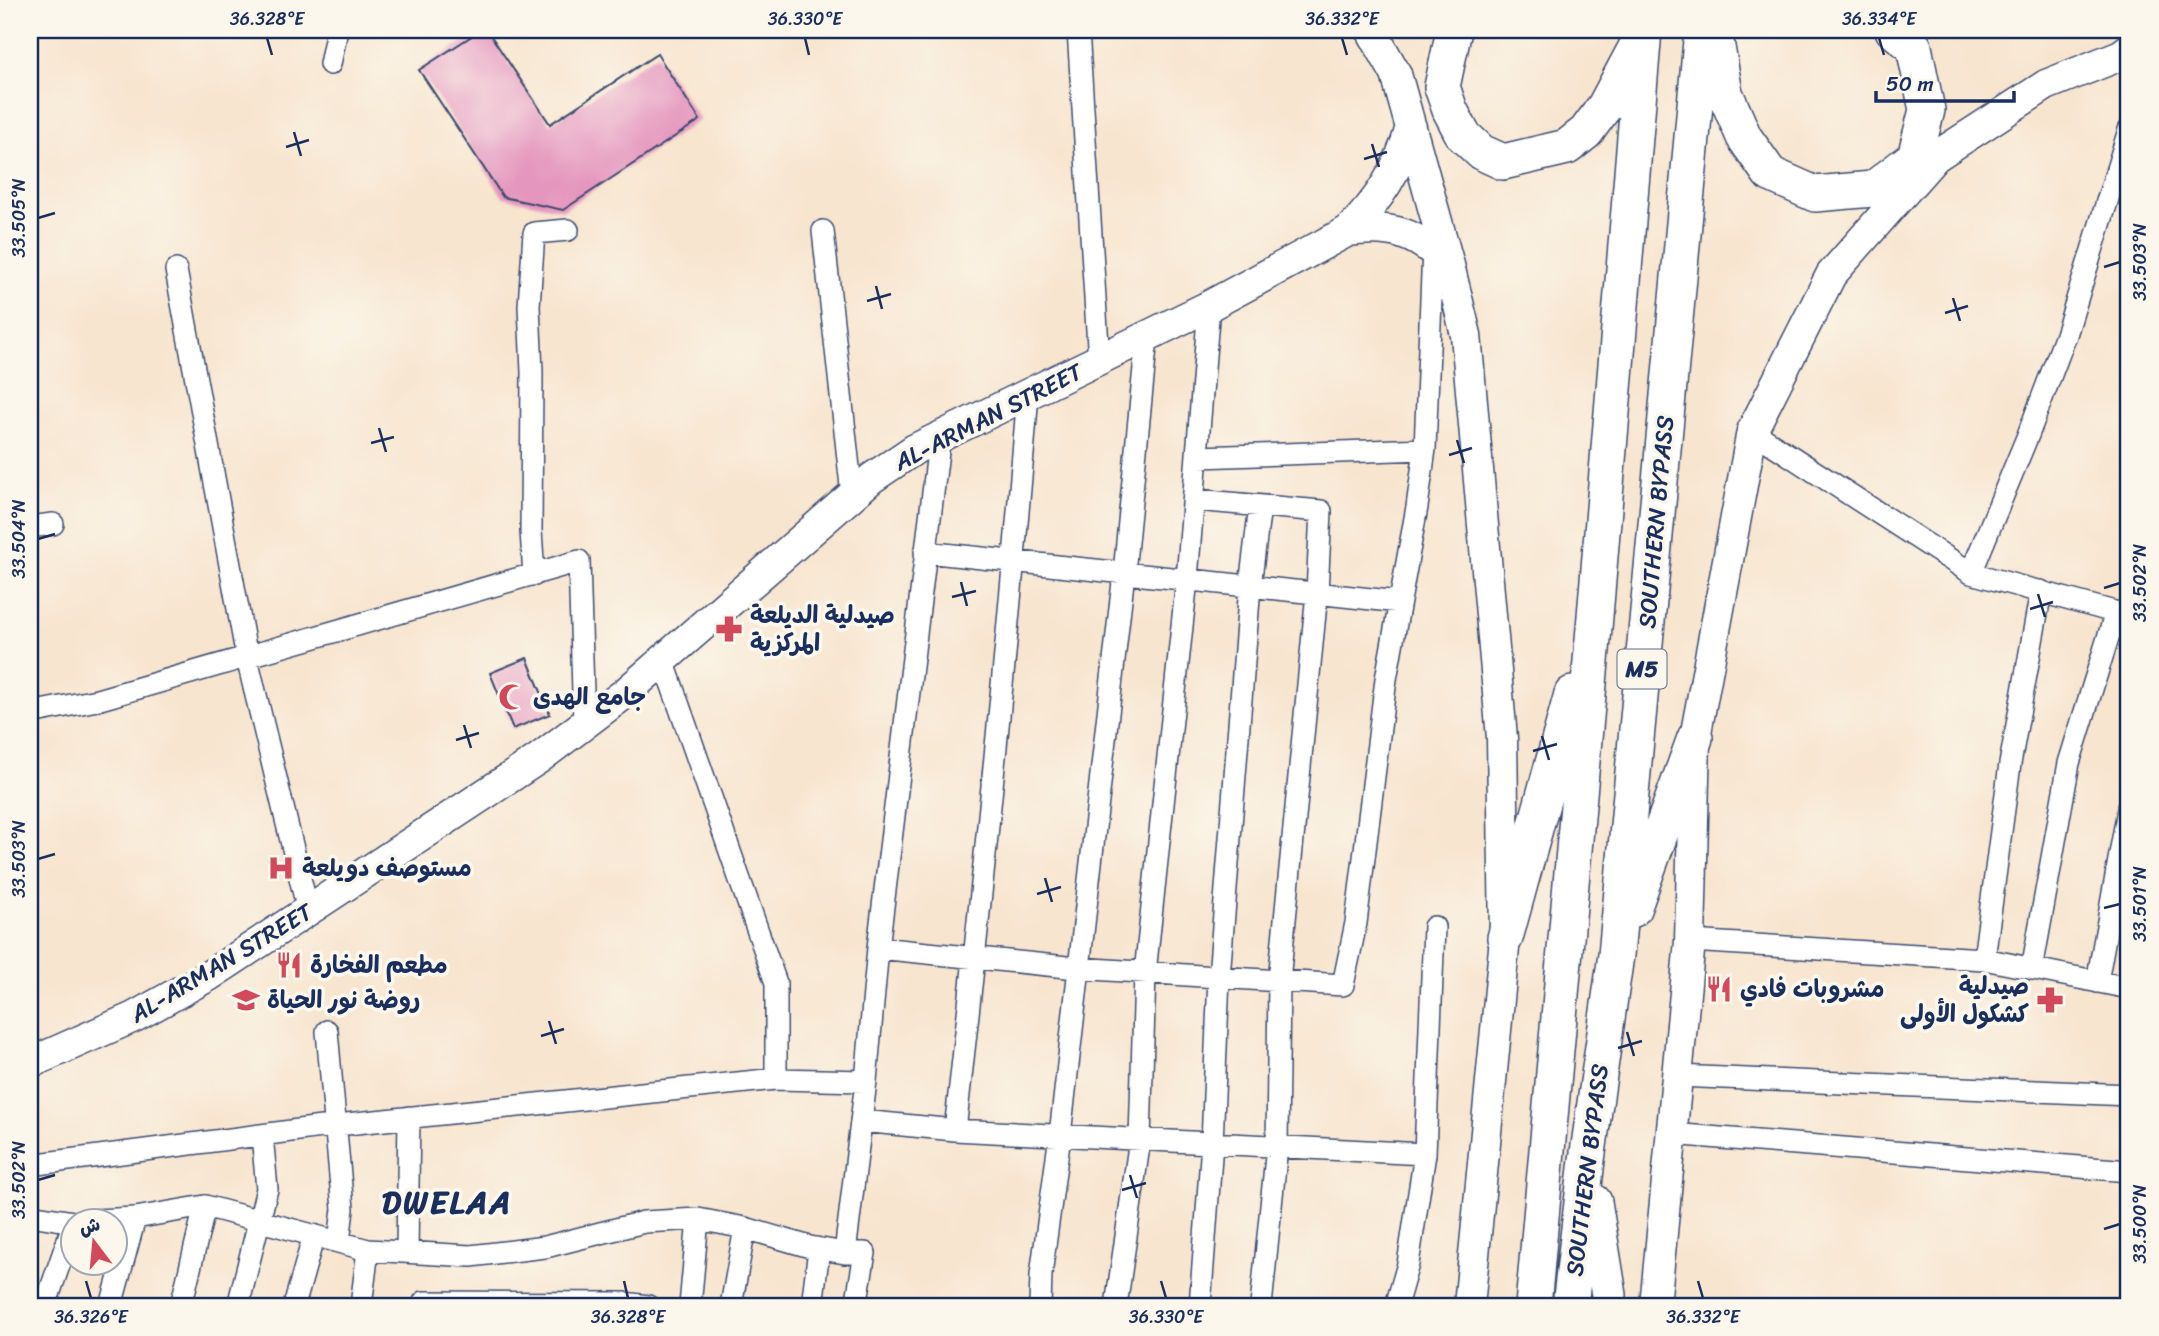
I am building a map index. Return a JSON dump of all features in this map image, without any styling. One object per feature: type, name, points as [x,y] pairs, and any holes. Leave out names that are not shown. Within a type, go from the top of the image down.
[{"type":"highway","points":[[1454,30],[1442,87],[1450,110],[1463,135],[1481,152],[1503,162],[1567,147],[1586,132],[1605,106],[1644,31]]},
{"type":"highway","name":"SOUTHERN BYPASS","points":[[1570,1306],[1587,1160],[1616,955],[1702,30]]},
{"type":"highway","points":[[1714,30],[1725,93],[1744,137],[1770,174],[1815,194],[1873,189],[1915,157],[1927,110],[1914,47],[1893,30]]},
{"type":"highway","name":"SOUTHERN BYPASS","points":[[1533,1306],[1644,31]]},
{"type":"highway","points":[[1504,939],[1577,676],[1594,628]]},
{"type":"highway","points":[[1616,955],[1695,738]]},
{"type":"highway","points":[[1587,1160],[1609,1295],[1608,1306]]},
{"type":"main road","points":[[1371,30],[1396,74],[1441,257],[1466,335],[1502,738],[1504,939],[1468,1306]]},
{"type":"main road","points":[[1655,1306],[1690,941],[1695,738],[1752,431],[1831,275],[1935,157],[2046,85],[2121,55],[2129,49]]},
{"type":"main road","name":"AL-ARMAN STREET","points":[[30,1063],[173,997],[538,759],[663,660],[891,464],[940,435],[1209,306],[1348,231],[1388,183],[1406,147],[1411,127]]},
{"type":"main road","name":"AL-ARMAN STREET","points":[[1348,231],[1370,228],[1393,230],[1414,237],[1441,257]]},
{"type":"street","points":[[330,64],[337,30]]},
{"type":"street","points":[[1078,30],[1099,361]]},
{"type":"street","points":[[1971,573],[2066,335],[2129,130]]},
{"type":"street","points":[[534,575],[531,531],[532,372],[529,306],[534,233],[568,230]]},
{"type":"street","points":[[823,231],[852,495]]},
{"type":"street","points":[[878,948],[1077,968],[1343,985],[1356,923],[1386,679],[1425,449],[1441,257]]},
{"type":"street","points":[[176,270],[247,658],[308,911]]},
{"type":"street","points":[[1116,1306],[1140,1139],[1145,973],[1195,500],[1209,306]]},
{"type":"street","points":[[1040,1306],[1041,1275],[1124,573],[1147,337]]},
{"type":"street","points":[[955,1130],[975,958],[1028,394]]},
{"type":"street","points":[[1752,431],[1971,573],[2123,614],[2069,763],[2032,969]]},
{"type":"street","points":[[845,1253],[866,1080],[878,948],[940,435]]},
{"type":"street","points":[[1199,457],[1425,449]]},
{"type":"street","points":[[1195,500],[1321,512],[1317,593],[1279,981],[1277,1146],[1261,1306]]},
{"type":"street","points":[[1200,1306],[1212,1143],[1219,977],[1250,586],[1260,506]]},
{"type":"street","points":[[30,527],[53,524]]},
{"type":"street","points":[[925,552],[1400,602]]},
{"type":"street","points":[[30,713],[97,700],[579,561],[584,725]]},
{"type":"street","points":[[1984,959],[2010,764],[2040,592]]},
{"type":"street","points":[[663,660],[776,983],[776,1079]]},
{"type":"street","points":[[2097,982],[2129,804]]},
{"type":"street","points":[[1396,1306],[1408,1264],[1425,1154],[1434,927]]},
{"type":"street","points":[[1690,941],[1984,959],[2129,988]]},
{"type":"street","points":[[327,1031],[343,1209],[339,1242]]},
{"type":"street","points":[[1677,1076],[2129,1095]]},
{"type":"street","points":[[30,1165],[337,1125],[776,1079],[866,1080]]},
{"type":"street","points":[[407,1252],[409,1117]]},
{"type":"street","points":[[861,1121],[955,1130],[1425,1154]]},
{"type":"street","points":[[1671,1134],[2129,1171]]},
{"type":"street","points":[[238,1306],[267,1189],[261,1135]]},
{"type":"street","points":[[130,1218],[205,1206],[368,1250],[471,1256],[545,1247],[644,1222],[698,1219],[745,1228],[819,1249],[865,1253],[856,1306]]},
{"type":"street","points":[[181,1306],[205,1206]]},
{"type":"street","points":[[30,1215],[60,1220]]},
{"type":"street","points":[[111,1306],[135,1218]]},
{"type":"street","points":[[690,1306],[698,1219]]},
{"type":"street","points":[[731,1306],[745,1228]]},
{"type":"street","points":[[294,1306],[314,1235]]},
{"type":"street","points":[[812,1306],[819,1249]]},
{"type":"street","points":[[361,1306],[368,1250]]},
{"type":"street","points":[[45,1306],[60,1263]]},
{"type":"street","points":[[424,1302],[648,1306]]},
{"type":"building","points":[[481,30],[487,30],[550,124],[657,54],[700,120],[563,210],[503,197],[419,70]]},
{"type":"building","points":[[527,658],[550,714],[513,729],[490,673]]},
{"type":"place","name":"صيدلية الديلعة المركزية","points":[[729,629]]},
{"type":"place","name":"جامع الهدى","points":[[512,697]]},
{"type":"place","name":"مستوصف دويلعة","points":[[281,868]]},
{"type":"place","name":"مطعم الفخارة","points":[[289,965]]},
{"type":"place","name":"مشروبات فادي","points":[[1719,989]]},
{"type":"place","name":"روضة نور الحياة","points":[[246,1000]]},
{"type":"place","name":"صيدلية كشكول الأولى","points":[[2050,1000]]},
{"type":"district","name":"DWELAA","points":[[447,1202]]}]
